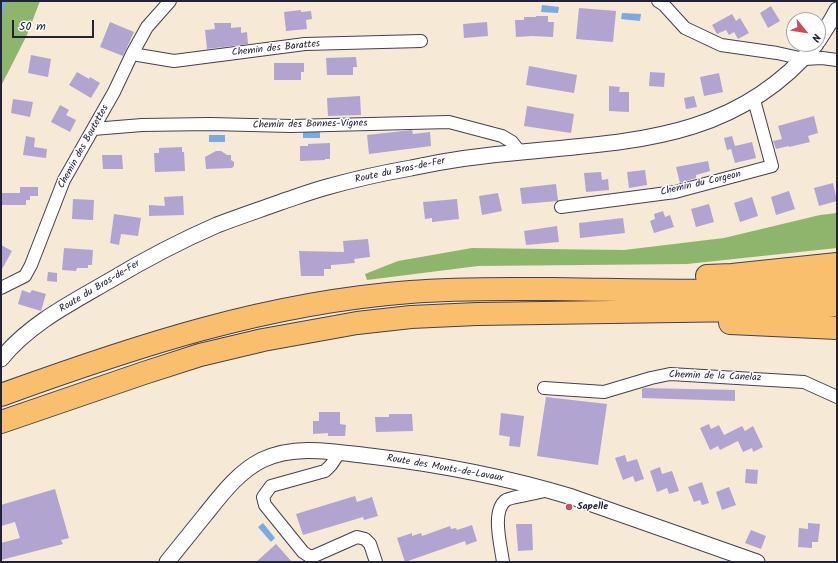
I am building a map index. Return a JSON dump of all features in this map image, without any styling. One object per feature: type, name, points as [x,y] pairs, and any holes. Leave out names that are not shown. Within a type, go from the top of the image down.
[{"type":"highway","points":[[1,395],[132,349],[192,331],[264,314],[352,298],[467,288],[732,275],[837,264]]},
{"type":"highway","points":[[467,288],[689,291],[780,289],[837,285]]},
{"type":"highway","points":[[1,422],[144,372],[200,355],[316,330],[385,320],[445,315],[791,309],[837,305]]},
{"type":"highway","points":[[603,313],[731,324],[837,328]]},
{"type":"street","name":"Chemin des Boutettes","points":[[1,288],[25,276],[31,265],[64,180],[114,92],[132,54],[147,28],[170,1]]},
{"type":"street","points":[[658,1],[664,5],[685,28],[721,45],[777,53],[804,59],[822,58],[837,60]]},
{"type":"street","points":[[826,29],[837,10]]},
{"type":"street","name":"Chemin des Barattes","points":[[132,54],[174,60],[305,44],[421,41]]},
{"type":"street","name":"Route du Bras-de-Fer","points":[[1,359],[11,346],[45,319],[157,254],[217,225],[326,187],[429,164],[520,152],[594,146],[656,136],[709,121],[754,100],[782,79],[810,52]]},
{"type":"street","name":"Chemin du Corgeon","points":[[560,207],[674,192],[772,166],[754,100]]},
{"type":"street","name":"Chemin des Bonnes-Vignes","points":[[93,129],[142,125],[210,124],[291,126],[449,122],[502,136],[512,142],[520,152]]},
{"type":"street","name":"Chemin de la Canelaz","points":[[544,388],[604,392],[670,374],[804,382],[837,397]]},
{"type":"street","name":"Route des Monts-de-Lavaux","points":[[167,562],[222,493],[239,476],[261,461],[277,455],[318,450],[412,461],[477,472],[548,490],[757,562]]},
{"type":"street","points":[[339,453],[331,466],[325,471],[271,486],[263,498],[265,505],[303,552],[309,556],[314,556],[356,537],[365,539],[370,544],[376,562]]},
{"type":"street","points":[[504,562],[498,530],[500,507],[507,500],[548,490]]},
{"type":"green space","points":[[1,1],[40,1],[27,35],[1,86]]},
{"type":"green space","points":[[837,213],[837,248],[687,264],[478,266],[367,280],[365,274],[398,261],[472,248],[624,250],[724,238],[820,215]]},
{"type":"water","points":[[542,5],[559,7],[558,13],[541,12]]},
{"type":"water","points":[[622,13],[641,14],[640,21],[621,19]]},
{"type":"water","points":[[320,131],[320,138],[303,138],[303,132]]},
{"type":"water","points":[[209,135],[225,135],[225,142],[209,142]]},
{"type":"water","points":[[263,523],[275,538],[271,542],[258,527]]},
{"type":"building","points":[[771,6],[780,21],[768,28],[760,13]]},
{"type":"building","points":[[579,8],[616,11],[613,42],[576,39]]},
{"type":"building","points":[[301,10],[301,12],[311,11],[312,19],[306,20],[307,29],[286,31],[284,12]]},
{"type":"building","points":[[732,14],[736,21],[740,18],[749,33],[738,39],[734,32],[729,35],[726,30],[717,34],[712,25]]},
{"type":"building","points":[[548,16],[548,22],[554,22],[553,37],[516,37],[515,20],[524,20],[524,17]]},
{"type":"building","points":[[110,22],[134,32],[123,56],[100,47]]},
{"type":"building","points":[[487,22],[488,36],[464,38],[463,24]]},
{"type":"building","points":[[214,23],[231,23],[231,28],[241,27],[241,33],[247,32],[248,44],[207,49],[205,30],[215,29]]},
{"type":"building","points":[[31,55],[51,59],[48,77],[28,73]]},
{"type":"building","points":[[356,57],[357,67],[353,67],[353,75],[327,75],[326,58]]},
{"type":"building","points":[[274,63],[304,63],[304,72],[301,72],[301,80],[274,80]]},
{"type":"building","points":[[529,66],[577,75],[574,93],[526,85]]},
{"type":"building","points":[[77,72],[100,83],[91,98],[69,85]]},
{"type":"building","points":[[650,72],[665,73],[664,87],[649,86]]},
{"type":"building","points":[[719,73],[723,92],[704,96],[700,77]]},
{"type":"building","points":[[609,86],[620,87],[619,92],[629,92],[629,112],[609,111]]},
{"type":"building","points":[[360,96],[361,115],[328,116],[327,98]]},
{"type":"building","points":[[694,96],[697,107],[686,109],[684,98]]},
{"type":"building","points":[[13,99],[33,102],[30,117],[11,113]]},
{"type":"building","points":[[60,105],[69,110],[66,115],[76,120],[70,132],[51,122]]},
{"type":"building","points":[[527,106],[574,114],[571,133],[524,126]]},
{"type":"building","points":[[814,116],[818,133],[808,136],[810,142],[776,149],[773,141],[782,139],[778,126]]},
{"type":"building","points":[[412,130],[413,134],[430,132],[431,146],[369,154],[367,135]]},
{"type":"building","points":[[26,136],[35,138],[34,147],[47,149],[46,158],[23,155]]},
{"type":"building","points":[[732,136],[735,146],[752,142],[756,158],[735,163],[731,149],[727,150],[724,138]]},
{"type":"building","points":[[330,143],[330,159],[300,161],[300,146]]},
{"type":"building","points":[[182,147],[182,152],[184,152],[185,171],[155,172],[154,153],[159,153],[159,148]]},
{"type":"building","points":[[216,151],[221,151],[227,155],[231,155],[231,160],[234,162],[234,166],[232,168],[206,169],[205,157]]},
{"type":"building","points":[[102,155],[122,155],[123,169],[103,169]]},
{"type":"building","points":[[708,161],[710,171],[696,175],[696,178],[680,183],[676,167]]},
{"type":"building","points":[[645,170],[647,185],[629,188],[627,172]]},
{"type":"building","points":[[601,172],[602,180],[608,179],[609,190],[586,192],[584,173]]},
{"type":"building","points":[[833,183],[837,201],[819,206],[814,188]]},
{"type":"building","points":[[556,184],[558,201],[522,204],[520,188]]},
{"type":"building","points":[[20,187],[38,187],[38,196],[30,196],[30,200],[26,200],[26,205],[1,205],[1,193],[20,193]]},
{"type":"building","points":[[789,191],[795,209],[776,215],[771,197]]},
{"type":"building","points":[[498,193],[502,211],[482,215],[479,196]]},
{"type":"building","points":[[183,196],[184,215],[149,216],[149,205],[165,206],[164,197]]},
{"type":"building","points":[[752,197],[758,216],[740,222],[734,203]]},
{"type":"building","points":[[73,199],[94,200],[93,220],[72,219]]},
{"type":"building","points":[[457,199],[459,219],[432,222],[432,218],[425,219],[423,202]]},
{"type":"building","points":[[709,204],[714,222],[696,227],[691,209]]},
{"type":"building","points":[[663,211],[665,217],[670,215],[674,227],[654,233],[650,221],[655,219],[654,214]]},
{"type":"building","points":[[114,214],[141,218],[138,236],[121,234],[119,245],[110,243]]},
{"type":"building","points":[[623,218],[625,233],[580,238],[579,223]]},
{"type":"building","points":[[557,226],[559,242],[526,245],[524,231]]},
{"type":"building","points":[[368,239],[370,257],[354,259],[355,263],[331,265],[331,269],[324,269],[324,276],[301,276],[299,251],[344,252],[343,241]]},
{"type":"building","points":[[1,245],[12,251],[1,271]]},
{"type":"building","points":[[64,248],[93,250],[92,265],[88,265],[88,268],[77,268],[76,271],[62,270]]},
{"type":"building","points":[[48,272],[57,273],[57,282],[47,281]]},
{"type":"building","points":[[22,290],[30,293],[32,290],[46,294],[41,311],[18,304]]},
{"type":"building","points":[[642,389],[735,390],[735,401],[642,398]]},
{"type":"building","points":[[546,397],[607,404],[598,465],[537,456]]},
{"type":"building","points":[[319,412],[340,412],[340,424],[346,425],[345,436],[328,436],[328,433],[313,434],[313,421],[319,421]]},
{"type":"building","points":[[501,413],[524,416],[520,447],[509,446],[510,437],[499,435]]},
{"type":"building","points":[[389,414],[412,414],[413,431],[376,432],[375,417],[389,417]]},
{"type":"building","points":[[709,424],[711,429],[719,425],[724,435],[742,426],[745,431],[753,426],[763,447],[753,452],[752,448],[743,452],[738,441],[720,450],[718,446],[710,450],[700,428]]},
{"type":"building","points":[[625,455],[627,462],[637,459],[644,479],[635,482],[633,476],[623,480],[615,458]]},
{"type":"building","points":[[660,467],[662,474],[672,471],[679,491],[669,494],[667,488],[657,492],[650,471]]},
{"type":"building","points":[[746,469],[758,470],[757,484],[745,483]]},
{"type":"building","points":[[702,482],[709,503],[702,505],[700,500],[694,502],[688,487]]},
{"type":"building","points":[[729,487],[736,505],[722,510],[716,492]]},
{"type":"building","points":[[55,489],[69,538],[61,540],[63,544],[1,560],[1,543],[20,538],[15,522],[1,526],[1,505]]},
{"type":"building","points":[[355,496],[357,502],[372,497],[378,516],[364,520],[363,517],[303,535],[296,514]]},
{"type":"building","points":[[808,523],[820,524],[818,542],[812,542],[812,548],[798,547],[799,528],[808,529]]},
{"type":"building","points":[[516,524],[532,524],[533,550],[518,551]]},
{"type":"building","points":[[472,525],[477,541],[466,545],[465,541],[405,562],[397,538],[412,533],[412,536],[421,533],[422,536],[450,526],[451,529],[456,528],[457,530]]},
{"type":"building","points":[[751,530],[766,536],[761,549],[745,543]]},
{"type":"building","points":[[276,544],[292,562],[256,562]]},
{"type":"waterway","points":[[1,13],[5,1]]},
{"type":"place","name":"Sapelle","points":[[569,507]]}]
